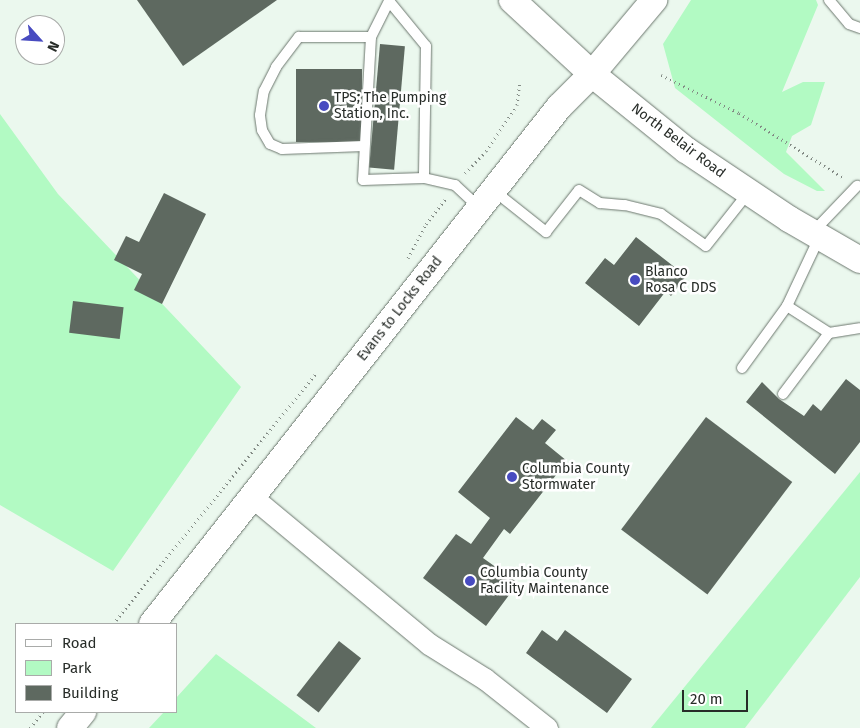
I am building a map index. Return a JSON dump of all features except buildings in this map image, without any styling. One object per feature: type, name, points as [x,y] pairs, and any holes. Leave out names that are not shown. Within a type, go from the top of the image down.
[{"type":"street","name":"North Belair Road","points":[[512,0],[592,74],[686,150],[816,235],[860,260]]},
{"type":"street","name":"Evans to Locks Road","points":[[153,623],[559,107],[592,74],[654,0]]},
{"type":"street","points":[[252,497],[429,644],[485,679],[547,728]]},
{"type":"street","points":[[70,728],[82,713]]},
{"type":"lane","points":[[829,0],[849,24],[860,28]]},
{"type":"lane","points":[[424,178],[426,46],[389,1],[370,37],[363,180],[424,178],[455,185],[487,199],[546,232],[579,190],[600,203],[625,205],[661,214],[706,246],[748,192]]},
{"type":"lane","points":[[364,146],[282,149],[270,144],[262,130],[260,115],[264,91],[276,67],[299,37],[370,37]]},
{"type":"lane","points":[[742,368],[787,306],[816,235],[859,185]]},
{"type":"lane","points":[[787,306],[829,333],[860,328]]},
{"type":"lane","points":[[783,394],[829,333]]},
{"type":"path","points":[[661,75],[739,113],[859,185]]},
{"type":"path","points":[[404,264],[426,224],[455,185],[486,151],[517,105],[520,81]]},
{"type":"path","points":[[114,623],[320,369]]},
{"type":"path","points":[[30,728],[42,713]]},
{"type":"green space","points":[[691,0],[816,0],[818,5],[782,92],[803,82],[825,82],[811,125],[792,136],[786,152],[825,191],[817,191],[784,174],[675,88],[663,44]]},
{"type":"green space","points":[[0,114],[58,194],[241,387],[113,571],[0,505]]},
{"type":"green space","points":[[860,472],[860,577],[745,728],[651,728]]},
{"type":"green space","points":[[216,654],[316,728],[149,728],[163,713],[178,713],[178,696]]},
{"type":"place","name":"TPS; The Pumping Station, Inc.","points":[[324,106]]},
{"type":"place","name":"Blanco Rosa C DDS","points":[[635,280]]},
{"type":"place","name":"Columbia County Stormwater","points":[[512,477]]},
{"type":"place","name":"Columbia County Facility Maintenance","points":[[470,581]]}]
